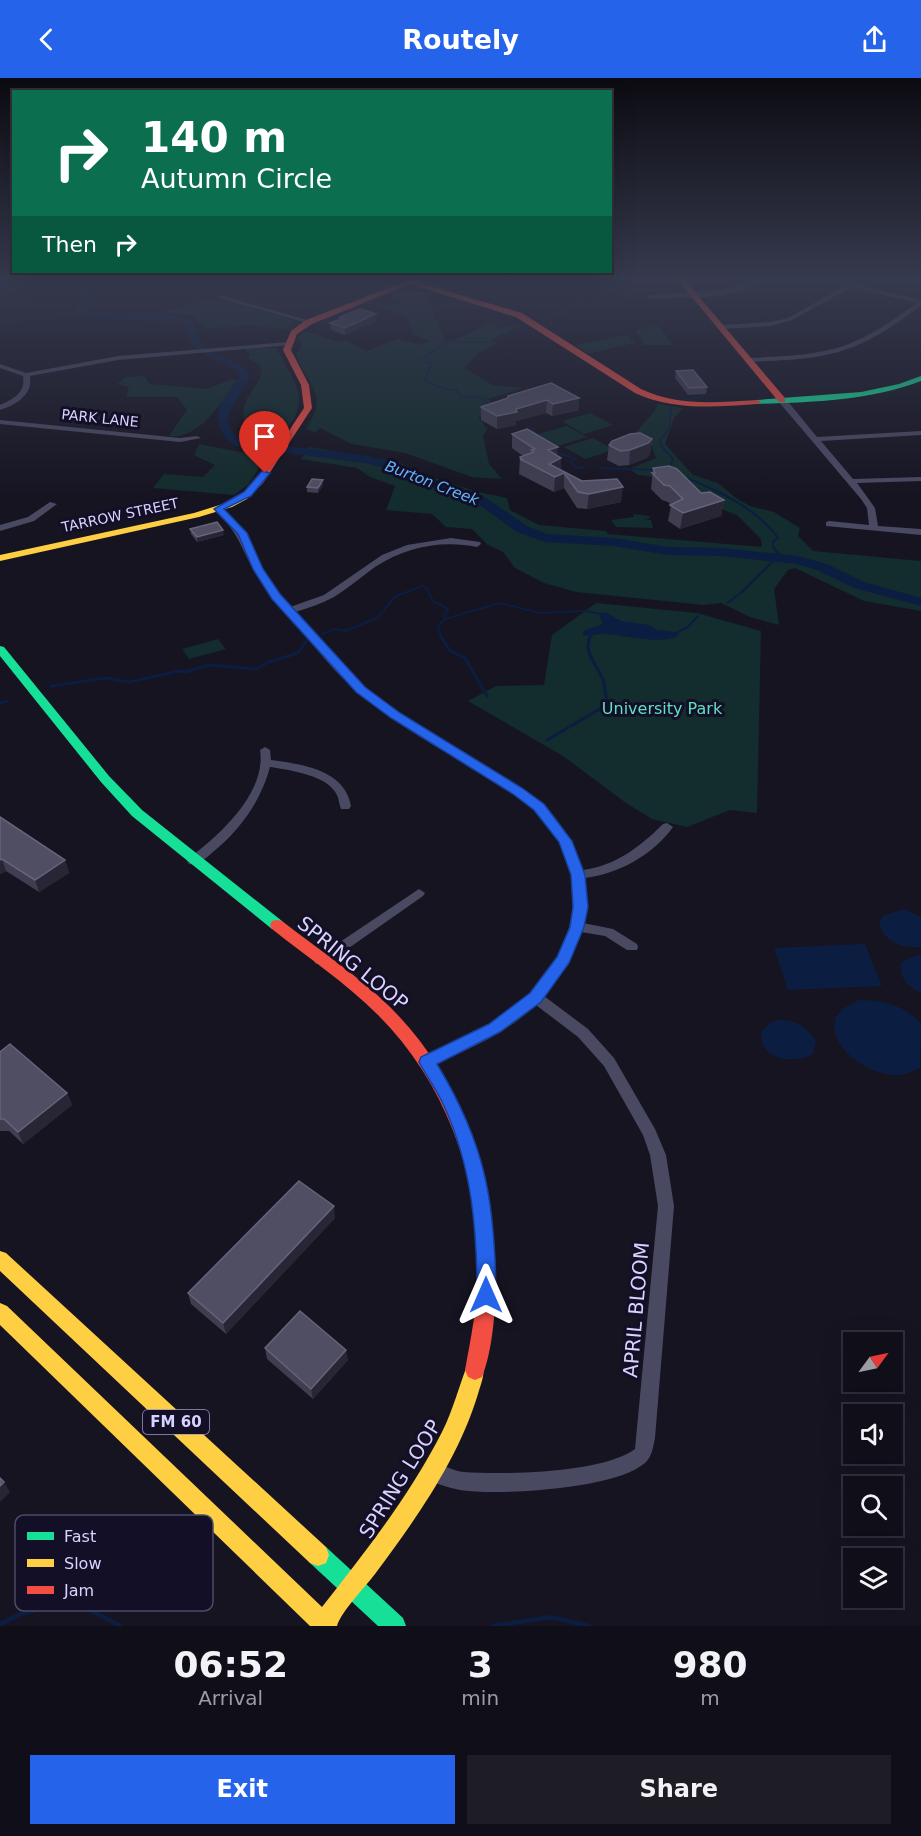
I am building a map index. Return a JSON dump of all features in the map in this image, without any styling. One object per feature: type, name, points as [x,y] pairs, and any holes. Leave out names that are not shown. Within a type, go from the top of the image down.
[{"type":"street","points":[[0,366],[26,375],[118,358],[201,351]]},
{"type":"street","name":"TARROW STREET","points":[[0,558],[218,509],[244,496],[260,481],[305,415],[309,402],[307,387],[289,356],[289,351]]},
{"type":"street","points":[[576,351],[633,388],[656,399],[691,405],[874,392],[921,378]]},
{"type":"street","points":[[741,351],[851,481],[871,508],[874,528]]},
{"type":"street","points":[[748,360],[802,357],[828,351]]},
{"type":"street","points":[[0,408],[15,401],[24,393],[27,385],[26,375]]},
{"type":"street","name":"PARK LANE","points":[[0,422],[180,440],[197,438]]},
{"type":"street","points":[[815,439],[921,433]]},
{"type":"street","points":[[851,481],[921,479]]},
{"type":"street","points":[[0,528],[31,519],[53,504]]},
{"type":"street","points":[[218,509],[243,533],[265,581],[348,678],[374,700],[539,807],[565,841],[578,875],[581,907],[577,927],[563,959],[536,998],[495,1028],[427,1062]]},
{"type":"street","points":[[830,524],[921,532]]},
{"type":"street","points":[[289,611],[331,595],[374,563],[398,551],[436,542],[477,544]]},
{"type":"street","name":"SPRING LOOP","points":[[0,649],[116,791],[137,813],[194,861],[383,1010],[407,1035],[451,1101],[468,1143],[477,1172],[486,1237],[486,1295],[475,1373],[457,1427],[431,1472],[397,1524],[324,1625]]},
{"type":"street","points":[[194,861],[222,839],[241,819],[255,793],[266,763],[265,750]]},
{"type":"street","points":[[266,763],[297,768],[319,776],[340,789],[345,799],[345,806]]},
{"type":"street","points":[[578,875],[604,871],[616,866],[646,847],[667,827]]},
{"type":"street","points":[[321,961],[419,893]]},
{"type":"street","points":[[577,927],[608,932],[632,947]]},
{"type":"street","name":"APRIL BLOOM","points":[[431,1472],[463,1481],[513,1482],[607,1471],[630,1464],[641,1456],[646,1438],[666,1206],[658,1155],[650,1133],[609,1062],[583,1033],[536,998]]},
{"type":"street","name":"FM 60","points":[[0,1259],[395,1626]]},
{"type":"street","name":"FM 60","points":[[0,1312],[210,1515]]},
{"type":"street","name":"FM 60","points":[[213,1518],[324,1625]]},
{"type":"green space","points":[[247,351],[278,351],[299,396],[295,416],[276,442],[254,439],[247,434],[245,429],[243,417],[245,405],[261,375],[260,365],[248,358],[250,354]]},
{"type":"green space","points":[[482,351],[464,368],[493,385],[524,388],[487,399],[502,409],[478,417],[487,429],[483,436],[489,464],[502,479],[472,477],[405,453],[352,444],[320,428],[315,432],[306,429],[313,416],[316,397],[296,353]]},
{"type":"green space","points":[[144,376],[150,384],[207,389],[232,379],[237,380],[209,418],[200,426],[191,432],[169,436],[187,410],[177,397],[126,397],[129,387],[117,384],[126,377]]},
{"type":"green space","points":[[658,404],[683,408],[674,418],[665,444],[693,475],[718,483],[750,506],[774,512],[800,528],[798,536],[813,551],[921,561],[921,611],[864,601],[795,568],[788,570],[774,589],[779,625],[750,617],[721,603],[704,605],[576,592],[544,583],[515,568],[503,552],[488,545],[472,529],[446,527],[432,514],[386,510],[395,486],[370,477],[357,468],[301,459],[309,447],[398,462],[422,474],[478,492],[507,498],[510,510],[539,525],[606,531],[608,534],[762,547],[761,539],[737,515],[701,502],[671,479],[638,475],[629,469],[656,458],[650,442],[635,433],[654,412]]},
{"type":"green space","points":[[590,413],[613,425],[584,434],[562,421]]},
{"type":"green space","points":[[567,426],[587,437],[558,446],[538,434]]},
{"type":"green space","points":[[593,438],[614,450],[585,459],[564,447]]},
{"type":"green space","points":[[199,444],[266,457],[248,485],[234,495],[153,488],[164,474],[203,477],[215,465],[194,455]]},
{"type":"green space","points":[[633,514],[649,516],[650,518],[644,519],[651,520],[653,528],[616,527],[611,520],[634,517]]},
{"type":"green space","name":"University Park","points":[[596,603],[697,613],[761,631],[757,813],[730,810],[687,827],[652,819],[626,803],[563,756],[468,701],[496,686],[544,685],[552,635]]},
{"type":"green space","points":[[218,639],[226,649],[189,659],[182,649]]},
{"type":"water","points":[[601,613],[607,613],[621,621],[649,625],[657,630],[670,631],[679,635],[665,640],[655,640],[607,634],[583,635],[583,631],[603,624]]},
{"type":"water","points":[[903,909],[921,917],[921,947],[907,947],[895,943],[881,929],[879,922],[883,916]]},
{"type":"water","points":[[865,944],[882,986],[788,990],[774,948]]},
{"type":"water","points":[[916,955],[921,955],[921,994],[905,981],[901,973],[901,963]]},
{"type":"water","points":[[859,1000],[877,1001],[901,1008],[921,1024],[920,1068],[902,1075],[882,1073],[861,1064],[844,1050],[835,1032],[835,1018],[844,1008]]},
{"type":"water","points":[[781,1020],[797,1023],[809,1032],[816,1040],[813,1054],[787,1059],[772,1055],[766,1050],[761,1032],[771,1022]]},
{"type":"building","points":[[693,370],[707,387],[689,388],[676,371]]},
{"type":"building","points":[[551,383],[579,398],[553,404],[547,400],[516,409],[517,412],[497,416],[481,407],[508,398],[508,396]]},
{"type":"building","points":[[527,429],[558,447],[548,450],[561,458],[549,464],[582,481],[617,479],[623,487],[589,494],[578,492],[564,473],[555,477],[520,459],[534,452],[531,450],[535,449],[512,434]]},
{"type":"building","points":[[640,433],[652,439],[630,450],[620,451],[609,445],[612,441],[630,434]]},
{"type":"building","points":[[669,466],[677,469],[701,493],[710,492],[724,500],[683,513],[670,505],[683,499],[652,473],[655,473],[653,468]]},
{"type":"building","points":[[312,479],[323,480],[318,488],[307,487]]},
{"type":"building","points":[[217,522],[223,530],[197,537],[190,529]]},
{"type":"building","points":[[0,817],[65,860],[35,880],[2,859],[0,860]]},
{"type":"building","points":[[10,1044],[67,1093],[18,1132],[4,1119],[0,1119],[0,1052]]},
{"type":"building","points":[[299,1181],[334,1206],[223,1323],[188,1293]]},
{"type":"building","points":[[300,1311],[346,1350],[311,1389],[265,1348]]},
{"type":"waterway","name":"Burton Creek","points":[[206,351],[239,367],[245,374],[240,386],[227,403],[224,415],[227,432],[240,444],[364,459],[390,465],[418,478],[482,501],[522,529],[545,538],[614,542],[668,551],[722,552],[798,560],[822,567],[859,585],[921,602]]},
{"type":"waterway","points":[[433,351],[424,357],[423,361],[432,363],[424,381],[445,389],[456,390],[461,396],[484,398],[484,401],[491,405]]},
{"type":"waterway","points":[[679,401],[715,394]]},
{"type":"waterway","points":[[663,437],[669,428],[671,407]]},
{"type":"waterway","points":[[527,425],[534,430],[536,436]]},
{"type":"waterway","points":[[664,435],[660,440],[661,446],[673,459],[669,469]]},
{"type":"waterway","points":[[556,452],[575,459],[571,462],[574,467],[585,468]]},
{"type":"waterway","points":[[601,468],[656,470]]},
{"type":"waterway","points":[[682,476],[721,493],[759,517],[778,538],[773,542],[773,547],[782,558]]},
{"type":"waterway","points":[[727,603],[741,593],[777,557]]},
{"type":"waterway","points":[[322,634],[335,629],[345,631],[377,618],[396,596],[422,586],[426,587],[433,601],[448,609],[444,615],[445,619]]},
{"type":"waterway","points":[[445,619],[500,603],[540,613],[582,611],[604,614]]},
{"type":"waterway","points":[[674,634],[688,627],[698,616]]},
{"type":"waterway","points":[[441,636],[438,626],[445,619]]},
{"type":"waterway","points":[[440,635],[450,651],[465,658],[487,696]]},
{"type":"waterway","points":[[547,740],[603,707],[607,700],[601,674],[589,653],[588,641],[591,635]]},
{"type":"waterway","points":[[51,686],[106,678],[129,682],[179,671],[186,672],[208,665],[256,669],[269,662],[298,653],[307,640]]},
{"type":"waterway","points":[[0,703],[7,701]]},
{"type":"waterway","points":[[0,1624],[32,1611]]},
{"type":"waterway","points":[[92,1611],[120,1626]]},
{"type":"waterway","points":[[493,1626],[551,1617],[589,1626]]},
{"type":"traffic: fast","points":[[757,402],[861,395],[902,386],[921,378]]},
{"type":"traffic: fast","points":[[0,649],[105,779],[137,813],[277,925]]},
{"type":"traffic: fast","points":[[318,1555],[395,1626]]},
{"type":"traffic: slow","points":[[0,558],[196,515],[229,505],[244,497]]},
{"type":"traffic: slow","points":[[0,1259],[318,1555]]},
{"type":"traffic: slow","points":[[0,1312],[211,1515]]},
{"type":"traffic: slow","points":[[321,1626],[389,1537],[432,1472],[450,1438],[475,1370]]},
{"type":"traffic: slow","points":[[213,1517],[326,1626]]},
{"type":"traffic: jam","points":[[244,497],[260,481],[308,408],[305,385],[288,351]]},
{"type":"traffic: jam","points":[[576,351],[638,391],[666,402],[696,405],[757,402]]},
{"type":"traffic: jam","points":[[741,351],[782,400]]},
{"type":"traffic: jam","points":[[277,925],[384,1011],[416,1047],[443,1087],[463,1131],[477,1177],[485,1225],[487,1274],[484,1322],[475,1370]]},
{"type":"route","points":[[265,473],[248,494],[218,509],[227,515],[243,533],[258,569],[276,596],[348,678],[381,706],[518,791],[539,807],[565,841],[578,875],[581,907],[577,927],[563,959],[536,998],[495,1028],[427,1062],[451,1101],[477,1172],[486,1237],[486,1295]]}]
